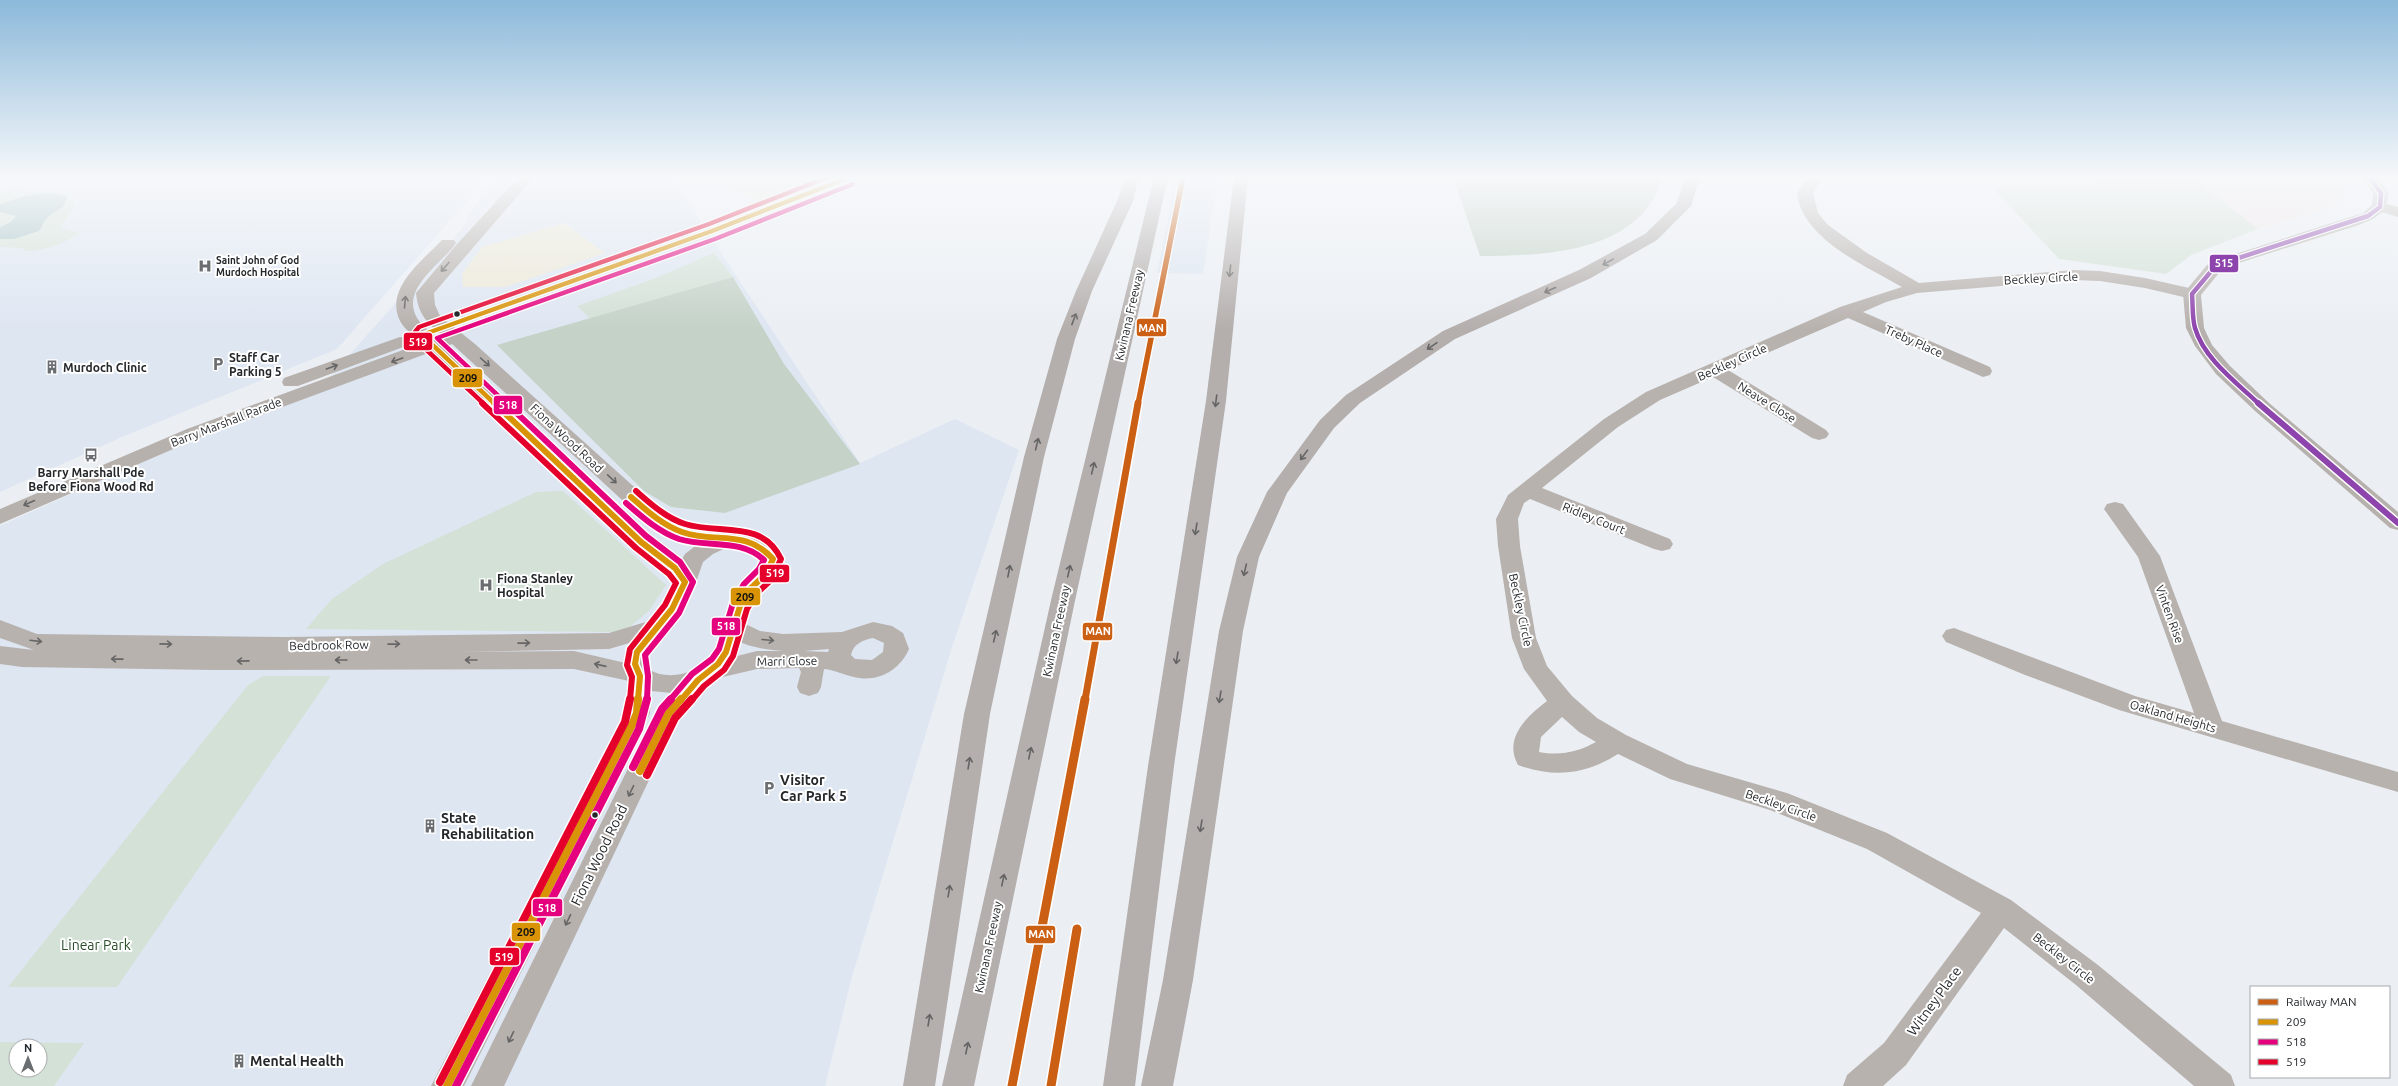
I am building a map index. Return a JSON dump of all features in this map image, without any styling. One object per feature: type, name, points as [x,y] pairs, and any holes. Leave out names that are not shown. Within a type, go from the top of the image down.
[{"type":"highway","points":[[919,1086],[977,714],[1034,457],[1066,339],[1084,291],[1113,228]]},
{"type":"highway","name":"Kwinana Freeway","points":[[958,1086],[1064,596],[1149,228]]},
{"type":"highway","points":[[1119,1086],[1161,766],[1216,401],[1235,228]]},
{"type":"highway","points":[[1157,1086],[1178,980],[1230,631],[1248,557],[1277,492],[1327,424],[1353,399],[1449,335],[1585,274],[1651,237],[1661,228]]},
{"type":"street","name":"Fiona Wood Road","points":[[461,228],[427,264],[409,289],[405,300],[406,314],[412,326],[641,542],[676,568],[685,582]]},
{"type":"street","name":"Fiona Wood Road","points":[[481,228],[425,293],[431,318],[449,332],[653,516],[689,534],[726,539],[747,539],[760,542],[768,548],[773,559],[766,574],[750,589],[740,606],[726,652],[668,714],[487,1086]]},
{"type":"street","points":[[1825,228],[1852,249],[1916,288]]},
{"type":"street","points":[[2335,228],[2226,262],[2213,269],[2192,294],[2195,328],[2204,346],[2223,370],[2262,407],[2398,523]]},
{"type":"street","name":"Beckley Circle","points":[[2192,294],[2145,283],[2100,276],[2073,275],[1916,288],[1880,298],[1846,311],[1653,396],[1611,422],[1515,500],[1507,519],[1509,546],[1524,638],[1536,668],[1563,703],[1588,725],[1616,742],[1679,772],[1777,801],[1876,841],[2001,909],[2087,975],[2219,1086]]},
{"type":"street","name":"Treby Place","points":[[1846,311],[1983,371]]},
{"type":"street","name":"Barry Marshall Parade","points":[[0,516],[194,433],[449,332]]},
{"type":"street","name":"Barry Marshall Parade","points":[[0,501],[219,410],[428,340]]},
{"type":"street","name":"Neave Close","points":[[1714,370],[1818,434]]},
{"type":"street","name":"Ridley Court","points":[[1527,490],[1662,544]]},
{"type":"street","name":"Vinten Rise","points":[[2114,509],[2149,556],[2212,728]]},
{"type":"street","name":"Fiona Wood Road","points":[[447,1086],[632,725],[637,713],[639,675],[635,664],[637,652],[672,609],[685,582],[693,559],[705,549],[726,539]]},
{"type":"street","name":"Bedbrook Row","points":[[280,653],[609,641],[659,626]]},
{"type":"street","name":"Marri Close","points":[[706,674],[757,660],[809,660],[844,651],[856,634],[873,630],[884,632],[892,636],[897,643],[895,655],[878,668],[854,669],[844,651],[804,642],[764,640],[749,636],[733,626]]},
{"type":"street","name":"Bedbrook Row","points":[[0,628],[22,638],[37,642],[218,653]]},
{"type":"street","name":"Oakland Heights","points":[[1954,636],[2034,669],[2121,700],[2398,782]]},
{"type":"street","name":"Bedbrook Row","points":[[0,655],[22,658],[218,653],[280,653],[574,660],[639,675]]},
{"type":"street","points":[[809,660],[813,672],[809,687]]},
{"type":"street","points":[[865,688],[869,676],[878,668]]},
{"type":"street","points":[[639,675],[647,681],[668,685],[706,674]]},
{"type":"street","points":[[1563,703],[1534,725],[1524,750],[1527,758],[1551,765],[1570,763],[1603,751],[1616,742]]},
{"type":"street","name":"Witney Place","points":[[1859,1086],[1895,1054],[2001,909]]},
{"type":"shaded area","name":"Saint John of God Murdoch Hospital","points":[[0,228],[444,228],[337,349],[122,437],[0,492]]},
{"type":"shaded area","name":"Fiona Stanley Hospital","points":[[462,228],[704,228],[860,463],[955,419],[1019,450],[953,644],[851,980],[825,1086],[0,1086],[0,526],[182,444],[322,386]]},
{"type":"shaded area","points":[[1166,228],[1210,228],[1203,274],[1157,273]]},
{"type":"shaded area","points":[[1470,228],[1624,228],[1612,235],[1588,245],[1560,251],[1505,256],[1480,256]]},
{"type":"shaded area","points":[[733,277],[784,364],[860,464],[725,513],[671,507],[644,491],[497,345]]},
{"type":"green space","points":[[0,228],[60,228],[80,233],[60,244],[40,250],[25,251],[22,248],[0,247]]},
{"type":"green space","points":[[2030,228],[2256,228],[2258,229],[2191,255],[2166,274],[2059,259]]},
{"type":"green space","points":[[714,253],[733,277],[591,319],[577,306],[656,278]]},
{"type":"green space","points":[[563,491],[666,585],[649,611],[623,632],[306,629],[332,599],[383,564],[536,492]]},
{"type":"green space","name":"Linear Park","points":[[263,676],[331,676],[117,987],[8,987],[248,685]]},
{"type":"green space","points":[[0,1042],[8,1042],[8,1078],[48,1078],[48,1043],[84,1043],[54,1086],[0,1086]]},
{"type":"sand","points":[[548,228],[570,228],[605,253],[505,287],[463,287],[462,274],[482,247]]},
{"type":"water","points":[[0,228],[41,228],[39,231],[14,239],[0,239]]},
{"type":"rail line","name":"MAN","points":[[1012,1086],[1101,614],[1150,334],[1172,228]]},
{"type":"rail line","name":"MAN","points":[[1051,1086],[1077,929]]},
{"type":"transit line","name":"519","points":[[440,1082],[625,722],[629,711],[632,677],[627,665],[630,649],[665,605],[676,583],[669,574],[636,548],[417,341],[415,332],[419,327],[699,228]]},
{"type":"transit line","name":"209","points":[[447,1086],[632,725],[637,713],[640,676],[635,664],[637,652],[672,609],[685,582],[675,568],[641,542],[422,335],[720,228]]},
{"type":"transit line","name":"518","points":[[456,1086],[639,729],[645,710],[648,690],[648,673],[645,655],[679,613],[693,582],[680,562],[646,536],[437,338],[743,228]]},
{"type":"transit line","name":"515","points":[[2332,228],[2226,262],[2213,269],[2192,294],[2195,328],[2204,346],[2223,370],[2262,407],[2398,523]]},
{"type":"transit line","name":"519","points":[[636,491],[665,514],[685,524],[697,527],[740,531],[754,534],[766,539],[775,547],[781,559],[772,579],[756,594],[747,609],[733,656],[724,670],[704,686],[675,718],[647,775]]},
{"type":"transit line","name":"209","points":[[631,497],[655,517],[682,532],[694,535],[731,538],[754,543],[764,549],[773,559],[766,574],[750,589],[740,606],[726,652],[718,664],[698,680],[668,714],[640,771]]},
{"type":"transit line","name":"518","points":[[626,503],[651,524],[679,539],[689,542],[737,546],[757,553],[764,560],[759,569],[744,584],[733,603],[719,649],[712,659],[692,674],[662,709],[633,767]]},
{"type":"place","name":"Saint John of God Murdoch Hospital","points":[[205,266]]},
{"type":"place","name":"Staff Car Parking 5","points":[[218,364]]},
{"type":"place","name":"Murdoch Clinic","points":[[52,367]]},
{"type":"place","name":"Barry Marshall Pde Before Fiona Wood Rd","points":[[91,455]]},
{"type":"place","name":"Fiona Stanley Hospital","points":[[486,585]]},
{"type":"place","name":"Visitor Car Park 5","points":[[769,788]]},
{"type":"place","name":"State Rehabilitation","points":[[430,826]]},
{"type":"place","name":"Mental Health","points":[[239,1061]]}]
